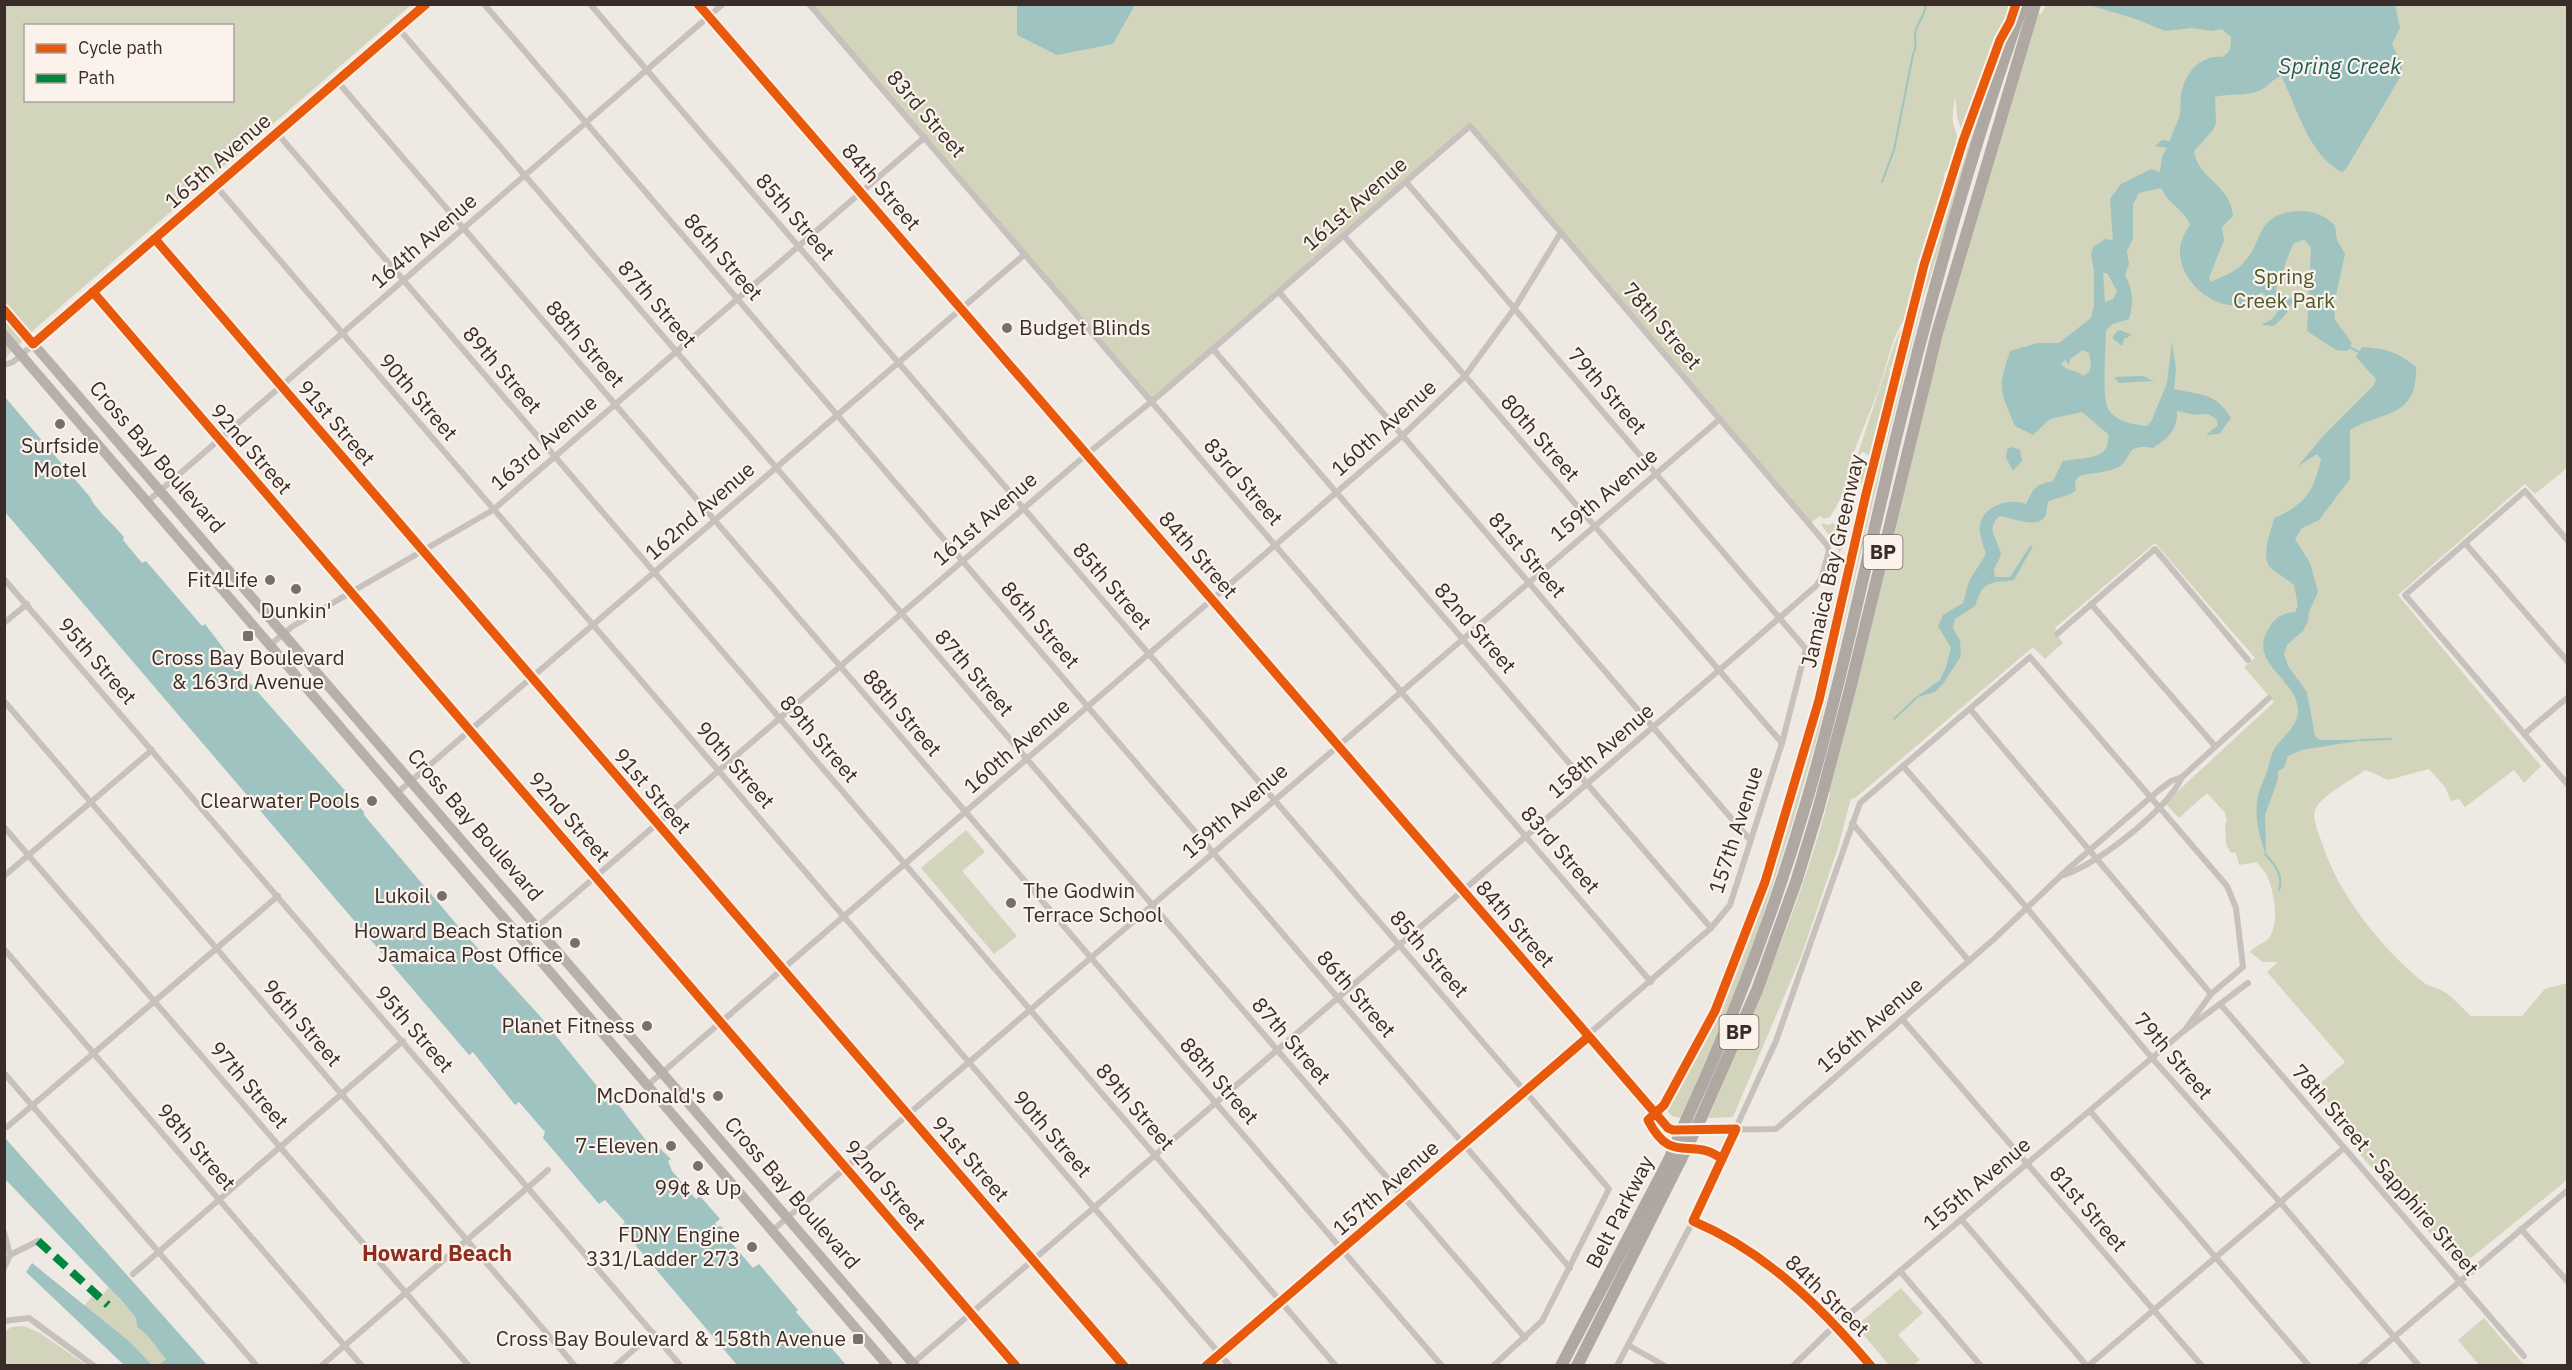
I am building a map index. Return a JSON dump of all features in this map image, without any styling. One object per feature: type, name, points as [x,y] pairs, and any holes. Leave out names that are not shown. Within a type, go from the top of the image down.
[{"type":"highway","name":"Belt Parkway","points":[[1561,1365],[1675,1160],[1701,1118],[1756,990],[1789,901],[1815,822],[1849,693],[1937,333],[2021,26],[2023,4]]},
{"type":"highway","name":"Belt Parkway","points":[[1577,1365],[1675,1160],[1688,1118],[1738,1002],[1776,897],[1807,801],[1831,711],[1927,317],[1966,180],[2021,26],[2035,4]]},
{"type":"main road","name":"Cross Bay Boulevard","points":[[4,310],[285,633],[913,1365]]},
{"type":"main road","name":"Cross Bay Boulevard","points":[[4,335],[888,1365]]},
{"type":"street","name":"165th Avenue","points":[[4,365],[21,355],[426,4]]},
{"type":"street","name":"86th Street","points":[[484,4],[1570,1268]]},
{"type":"street","name":"85th Street","points":[[590,4],[1609,1189],[1570,1268]]},
{"type":"street","name":"84th Street","points":[[698,4],[1670,1130]]},
{"type":"street","name":"164th Avenue","points":[[146,502],[723,4]]},
{"type":"street","name":"83rd Street","points":[[809,4],[1651,982]]},
{"type":"street","name":"87th Street","points":[[398,28],[1526,1338]]},
{"type":"street","name":"88th Street","points":[[338,81],[1442,1365]]},
{"type":"street","name":"161st Avenue","points":[[523,939],[1470,126]]},
{"type":"street","name":"78th Street","points":[[1470,126],[1560,234],[1804,516],[1828,548]]},
{"type":"street","name":"89th Street","points":[[277,134],[1335,1365]]},
{"type":"street","name":"163rd Avenue","points":[[270,645],[285,633],[493,510],[797,245],[925,137]]},
{"type":"street","name":"79th Street","points":[[1406,182],[1806,649]]},
{"type":"street","name":"90th Street","points":[[216,186],[1230,1365]]},
{"type":"street","name":"160th Avenue","points":[[649,1084],[1402,436],[1466,376],[1514,309],[1560,234]]},
{"type":"street","name":"80th Street","points":[[1344,236],[1782,743]]},
{"type":"street","name":"91st Street","points":[[155,239],[656,824],[1124,1365]]},
{"type":"street","name":"162nd Avenue","points":[[397,793],[1025,254]]},
{"type":"street","name":"92nd Street","points":[[93,292],[1016,1365]]},
{"type":"street","name":"81st Street","points":[[1279,292],[1750,840]]},
{"type":"street","name":"82nd Street","points":[[1213,349],[1712,928]]},
{"type":"street","name":"159th Avenue","points":[[773,1230],[1719,418]]},
{"type":"street","points":[[2568,541],[2525,491],[2405,595],[2568,785]]},
{"type":"street","points":[[2465,543],[2568,662]]},
{"type":"street","name":"158th Avenue","points":[[913,1365],[1779,618],[1821,579],[1828,548]]},
{"type":"street","points":[[2057,634],[2155,549],[2248,660]]},
{"type":"street","name":"95th Street","points":[[4,579],[681,1365]]},
{"type":"street","points":[[4,623],[27,604]]},
{"type":"street","points":[[2091,604],[2215,746]]},
{"type":"street","name":"157th Avenue","points":[[1206,1365],[1712,928],[1730,905],[1782,743],[1806,649]]},
{"type":"street","points":[[1617,1365],[1693,1221],[1776,1041],[1860,803],[2030,657],[2159,806]]},
{"type":"street","points":[[2524,734],[2568,697]]},
{"type":"street","name":"156th Avenue","points":[[2064,875],[2098,858],[2159,806],[2176,788],[2182,777],[2270,698]]},
{"type":"street","name":"96th Street","points":[[4,701],[575,1365]]},
{"type":"street","points":[[1970,709],[2211,994]]},
{"type":"street","points":[[4,876],[152,750]]},
{"type":"street","name":"79th Street","points":[[1904,766],[2027,908],[2152,1058],[2280,1202],[2419,1365]]},
{"type":"street","name":"156th Avenue","points":[[1670,1130],[1776,1129],[1969,961],[2090,850],[2171,781],[2182,777]]},
{"type":"street","name":"155th Avenue","points":[[2159,806],[2227,886],[2236,908],[2243,967],[2211,994],[2185,1030]]},
{"type":"street","points":[[1852,823],[1969,961]]},
{"type":"street","name":"97th Street","points":[[4,827],[469,1365]]},
{"type":"street","points":[[8,1127],[278,896]]},
{"type":"street","name":"98th Street","points":[[4,949],[362,1365]]},
{"type":"street","name":"155th Avenue","points":[[1793,1365],[1836,1325],[2185,1030],[2221,1005],[2248,982]]},
{"type":"street","name":"78th Street - Sapphire Street","points":[[2221,1005],[2524,1356]]},
{"type":"street","name":"81st Street","points":[[1902,1019],[2202,1365]]},
{"type":"street","points":[[132,1274],[403,1041]]},
{"type":"street","points":[[4,1073],[257,1365]]},
{"type":"street","points":[[2090,1111],[2309,1365]]},
{"type":"street","points":[[1961,1219],[2088,1365],[2344,1148]]},
{"type":"street","points":[[321,1365],[548,1170]]},
{"type":"street","points":[[2360,1365],[2568,1190]]},
{"type":"street","name":"84th Street","points":[[1693,1221],[1746,1250],[1782,1274],[1836,1325],[1871,1365]]},
{"type":"street","points":[[2521,1229],[2568,1282]]},
{"type":"street","points":[[4,1233],[10,1255]]},
{"type":"street","points":[[4,1268],[10,1255],[38,1241]]},
{"type":"street","points":[[1493,1365],[1526,1338],[1542,1321],[1570,1268]]},
{"type":"street","points":[[1900,1271],[1981,1365]]},
{"type":"street","points":[[4,1321],[29,1317],[94,1365]]},
{"type":"street","points":[[615,1365],[653,1333]]},
{"type":"street","points":[[1628,1345],[1665,1365]]},
{"type":"green space","name":"Spring Creek Park","points":[[2047,4],[2567,5],[2567,468],[2535,494],[2525,484],[2398,595],[2541,766],[2524,783],[2514,770],[2465,807],[2459,799],[2451,801],[2445,787],[2429,769],[2388,780],[2366,770],[2323,799],[2314,814],[2330,865],[2364,920],[2408,969],[2425,984],[2447,993],[2471,1016],[2522,1016],[2545,989],[2567,983],[2567,1180],[2460,1267],[2356,1150],[2365,1142],[2315,1088],[2345,1062],[2267,972],[2278,962],[2263,962],[2250,952],[2269,938],[2274,924],[2274,900],[2266,874],[2257,862],[2239,865],[2236,853],[2230,852],[2226,844],[2225,813],[2207,793],[2179,818],[2165,803],[2274,702],[2244,667],[2255,658],[2155,543],[2056,627],[2055,632],[2063,643],[2045,659],[2033,647],[1854,799],[1851,798],[1837,851],[1800,959],[1733,1117],[1708,1118],[1791,917],[1819,834],[1830,793],[1823,790],[1898,484],[2035,12],[2041,14]]},
{"type":"green space","points":[[4,5],[411,5],[37,327],[5,359]]},
{"type":"green space","points":[[809,5],[1017,5],[1017,35],[1113,44],[1135,5],[2011,5],[2005,23],[2001,24],[1995,49],[1988,56],[1984,79],[1962,133],[1957,116],[1955,95],[1953,123],[1957,137],[1950,169],[1945,172],[1944,177],[1948,187],[1911,316],[1901,324],[1894,339],[1878,391],[1849,464],[1848,483],[1851,490],[1841,498],[1830,517],[1824,519],[1820,516],[1810,524],[1470,126],[1151,400]]},
{"type":"green space","points":[[2010,26],[1924,296],[1819,730],[1793,821],[1758,931],[1724,1023],[1680,1118],[1672,1116],[1664,1107],[1718,1012],[1761,899],[1789,814],[1814,733],[1871,486],[1926,271],[1978,104]]},
{"type":"green space","points":[[1905,326],[1897,357],[1889,370],[1892,375],[1874,448],[1869,455],[1863,452],[1856,459],[1894,345],[1901,329]]},
{"type":"green space","points":[[1867,465],[1868,477],[1862,484],[1854,480],[1860,466]]},
{"type":"green space","points":[[1821,523],[1828,525],[1833,523],[1845,530],[1842,549],[1839,553],[1836,544]]},
{"type":"green space","points":[[966,830],[985,852],[962,871],[1017,936],[994,954],[921,868]]},
{"type":"green space","points":[[109,1287],[136,1318],[137,1327],[167,1359],[162,1363],[152,1365],[130,1342],[84,1306],[94,1294],[99,1299]]},
{"type":"green space","points":[[1901,1288],[1923,1313],[1898,1335],[1920,1360],[1913,1365],[1889,1365],[1856,1326]]},
{"type":"green space","points":[[2484,1318],[2524,1365],[2479,1365],[2458,1340]]},
{"type":"green space","points":[[24,1326],[40,1333],[86,1365],[5,1365],[5,1332],[11,1327]]},
{"type":"water","points":[[1017,4],[1135,5],[1113,44],[1057,55],[1017,35]]},
{"type":"water","name":"Spring Creek","points":[[2089,5],[2395,5],[2400,28],[2392,44],[2402,64],[2402,74],[2346,169],[2342,172],[2320,154],[2312,142],[2281,76],[2255,92],[2215,97],[2216,123],[2213,130],[2194,151],[2201,169],[2226,196],[2233,216],[2222,227],[2224,240],[2209,278],[2211,282],[2234,271],[2242,264],[2252,252],[2264,227],[2275,217],[2298,211],[2322,216],[2335,226],[2337,240],[2345,254],[2334,305],[2335,320],[2352,343],[2347,351],[2336,350],[2307,331],[2311,248],[2304,239],[2294,243],[2276,290],[2294,300],[2286,314],[2274,326],[2261,325],[2272,319],[2278,311],[2276,302],[2261,292],[2249,302],[2236,305],[2223,304],[2198,289],[2188,278],[2182,265],[2180,251],[2182,240],[2190,225],[2188,220],[2161,188],[2139,193],[2133,204],[2133,239],[2127,251],[2129,264],[2125,275],[2131,291],[2131,313],[2129,319],[2113,324],[2106,330],[2104,380],[2107,406],[2118,419],[2147,426],[2151,422],[2167,383],[2172,342],[2176,369],[2174,389],[2213,399],[2231,418],[2219,434],[2206,435],[2218,425],[2216,419],[2208,414],[2196,415],[2177,411],[2174,428],[2163,441],[2153,448],[2143,447],[2132,450],[2124,462],[2114,469],[2079,476],[2075,482],[2076,490],[2048,502],[2046,514],[2041,520],[2023,522],[1999,516],[1993,526],[2001,555],[1994,569],[1995,577],[2010,577],[2030,546],[2033,546],[2014,580],[1988,584],[1981,591],[1975,606],[1955,619],[1953,628],[1960,641],[1961,656],[1943,684],[1935,692],[1915,698],[1940,680],[1946,667],[1951,648],[1938,626],[1943,615],[1963,603],[1969,581],[1986,554],[1980,529],[1984,515],[1994,507],[2007,502],[2026,504],[2035,488],[2053,481],[2063,461],[2094,456],[2101,453],[2108,443],[2108,434],[2082,412],[2050,419],[2033,435],[2015,426],[2003,397],[2002,383],[2010,351],[2037,343],[2059,343],[2091,318],[2094,306],[2094,271],[2091,254],[2093,247],[2105,239],[2113,240],[2110,199],[2121,184],[2151,169],[2160,172],[2162,157],[2167,148],[2155,146],[2162,140],[2170,141],[2180,114],[2181,95],[2189,73],[2200,63],[2214,57],[2222,57],[2230,49],[2231,37],[2222,29],[2212,31],[2192,28],[2165,31],[2133,18]],"holes":[[[2103,273],[2107,273],[2117,291],[2113,299],[2105,302]],[[2083,350],[2089,353],[2091,366],[2089,372],[2083,376],[2061,364],[2065,360],[2069,365],[2070,359]]]},
{"type":"water","points":[[2120,330],[2132,335],[2124,339],[2122,346],[2112,338]]},
{"type":"water","points":[[2362,347],[2391,352],[2403,357],[2416,367],[2415,384],[2411,396],[2404,405],[2350,430],[2350,479],[2319,520],[2302,528],[2295,539],[2310,563],[2318,592],[2303,631],[2287,645],[2284,654],[2288,666],[2307,692],[2315,736],[2320,740],[2364,740],[2302,750],[2288,756],[2284,768],[2278,771],[2278,779],[2265,815],[2266,855],[2259,832],[2257,800],[2273,751],[2293,725],[2298,711],[2296,700],[2290,689],[2268,661],[2264,651],[2264,640],[2271,624],[2279,616],[2295,612],[2298,606],[2294,585],[2268,564],[2267,544],[2274,518],[2293,508],[2306,496],[2315,480],[2321,459],[2317,454],[2298,466],[2324,435],[2374,385],[2376,379],[2356,357]]},
{"type":"water","points":[[2143,376],[2157,383],[2151,381],[2119,383],[2114,377]]},
{"type":"water","points":[[5,397],[90,497],[100,512],[124,537],[123,540],[142,563],[146,561],[202,626],[205,624],[248,681],[364,812],[364,815],[464,933],[539,1015],[610,1102],[615,1100],[648,1143],[651,1140],[671,1159],[668,1161],[672,1171],[696,1199],[700,1196],[720,1219],[715,1223],[717,1227],[721,1226],[731,1237],[729,1240],[753,1268],[759,1264],[798,1310],[796,1312],[815,1334],[819,1333],[846,1365],[737,1365],[620,1227],[625,1222],[605,1200],[599,1204],[543,1138],[545,1132],[519,1102],[515,1105],[473,1052],[469,1055],[5,512]]},
{"type":"water","points":[[2013,447],[2020,450],[2022,461],[2013,471],[2006,458],[2007,449]]},
{"type":"water","points":[[4,1138],[207,1365],[152,1365],[162,1363],[166,1359],[137,1327],[136,1318],[5,1179]]},
{"type":"water","points":[[32,1263],[130,1342],[152,1365],[124,1365],[26,1272]]},
{"type":"waterway","points":[[1882,182],[1894,150],[1915,49],[1916,30],[1926,4]]},
{"type":"waterway","name":"Spring Creek","points":[[2347,346],[2361,353]]},
{"type":"waterway","points":[[1894,719],[1916,698]]},
{"type":"waterway","name":"Spring Creek","points":[[2361,740],[2391,739]]},
{"type":"waterway","name":"Spring Creek","points":[[2265,854],[2279,875],[2279,890]]},
{"type":"marked path","points":[[38,1241],[108,1305]]},
{"type":"cycle path","points":[[4,310],[33,344],[426,4]]},
{"type":"cycle path","points":[[698,4],[1668,1128],[1673,1130],[1736,1129],[1693,1221],[1745,1248],[1791,1283],[1812,1302],[1871,1366]]},
{"type":"cycle path","name":"Jamaica Bay Greenway","points":[[1722,1159],[1711,1152],[1674,1147],[1665,1143],[1648,1120],[1664,1105],[1715,1011],[1765,882],[1819,700],[1866,494],[1924,265],[1963,141],[2000,40],[2010,22],[2016,4]]},
{"type":"cycle path","points":[[155,239],[1124,1366]]},
{"type":"cycle path","points":[[93,292],[1016,1366]]},
{"type":"cycle path","points":[[1206,1366],[1588,1037]]},
{"type":"place","name":"Budget Blinds","points":[[1007,328]]},
{"type":"place","name":"Surfside Motel","points":[[60,424]]},
{"type":"place","name":"Fit4Life","points":[[270,580]]},
{"type":"place","name":"Dunkin'","points":[[296,589]]},
{"type":"place","name":"Cross Bay Boulevard & 163rd Avenue","points":[[248,636]]},
{"type":"place","name":"Clearwater Pools","points":[[372,801]]},
{"type":"place","name":"Lukoil","points":[[442,896]]},
{"type":"place","name":"The Godwin Terrace School","points":[[1011,903]]},
{"type":"place","name":"Howard Beach Station Jamaica Post Office","points":[[575,943]]},
{"type":"place","name":"Planet Fitness","points":[[647,1026]]},
{"type":"place","name":"McDonald's","points":[[718,1096]]},
{"type":"place","name":"7-Eleven","points":[[671,1146]]},
{"type":"place","name":"99¢ & Up","points":[[698,1166]]},
{"type":"place","name":"FDNY Engine 331/Ladder 273","points":[[752,1247]]},
{"type":"place","name":"Cross Bay Boulevard & 158th Avenue","points":[[858,1339]]},
{"type":"district","name":"Howard Beach","points":[[437,1253]]}]
